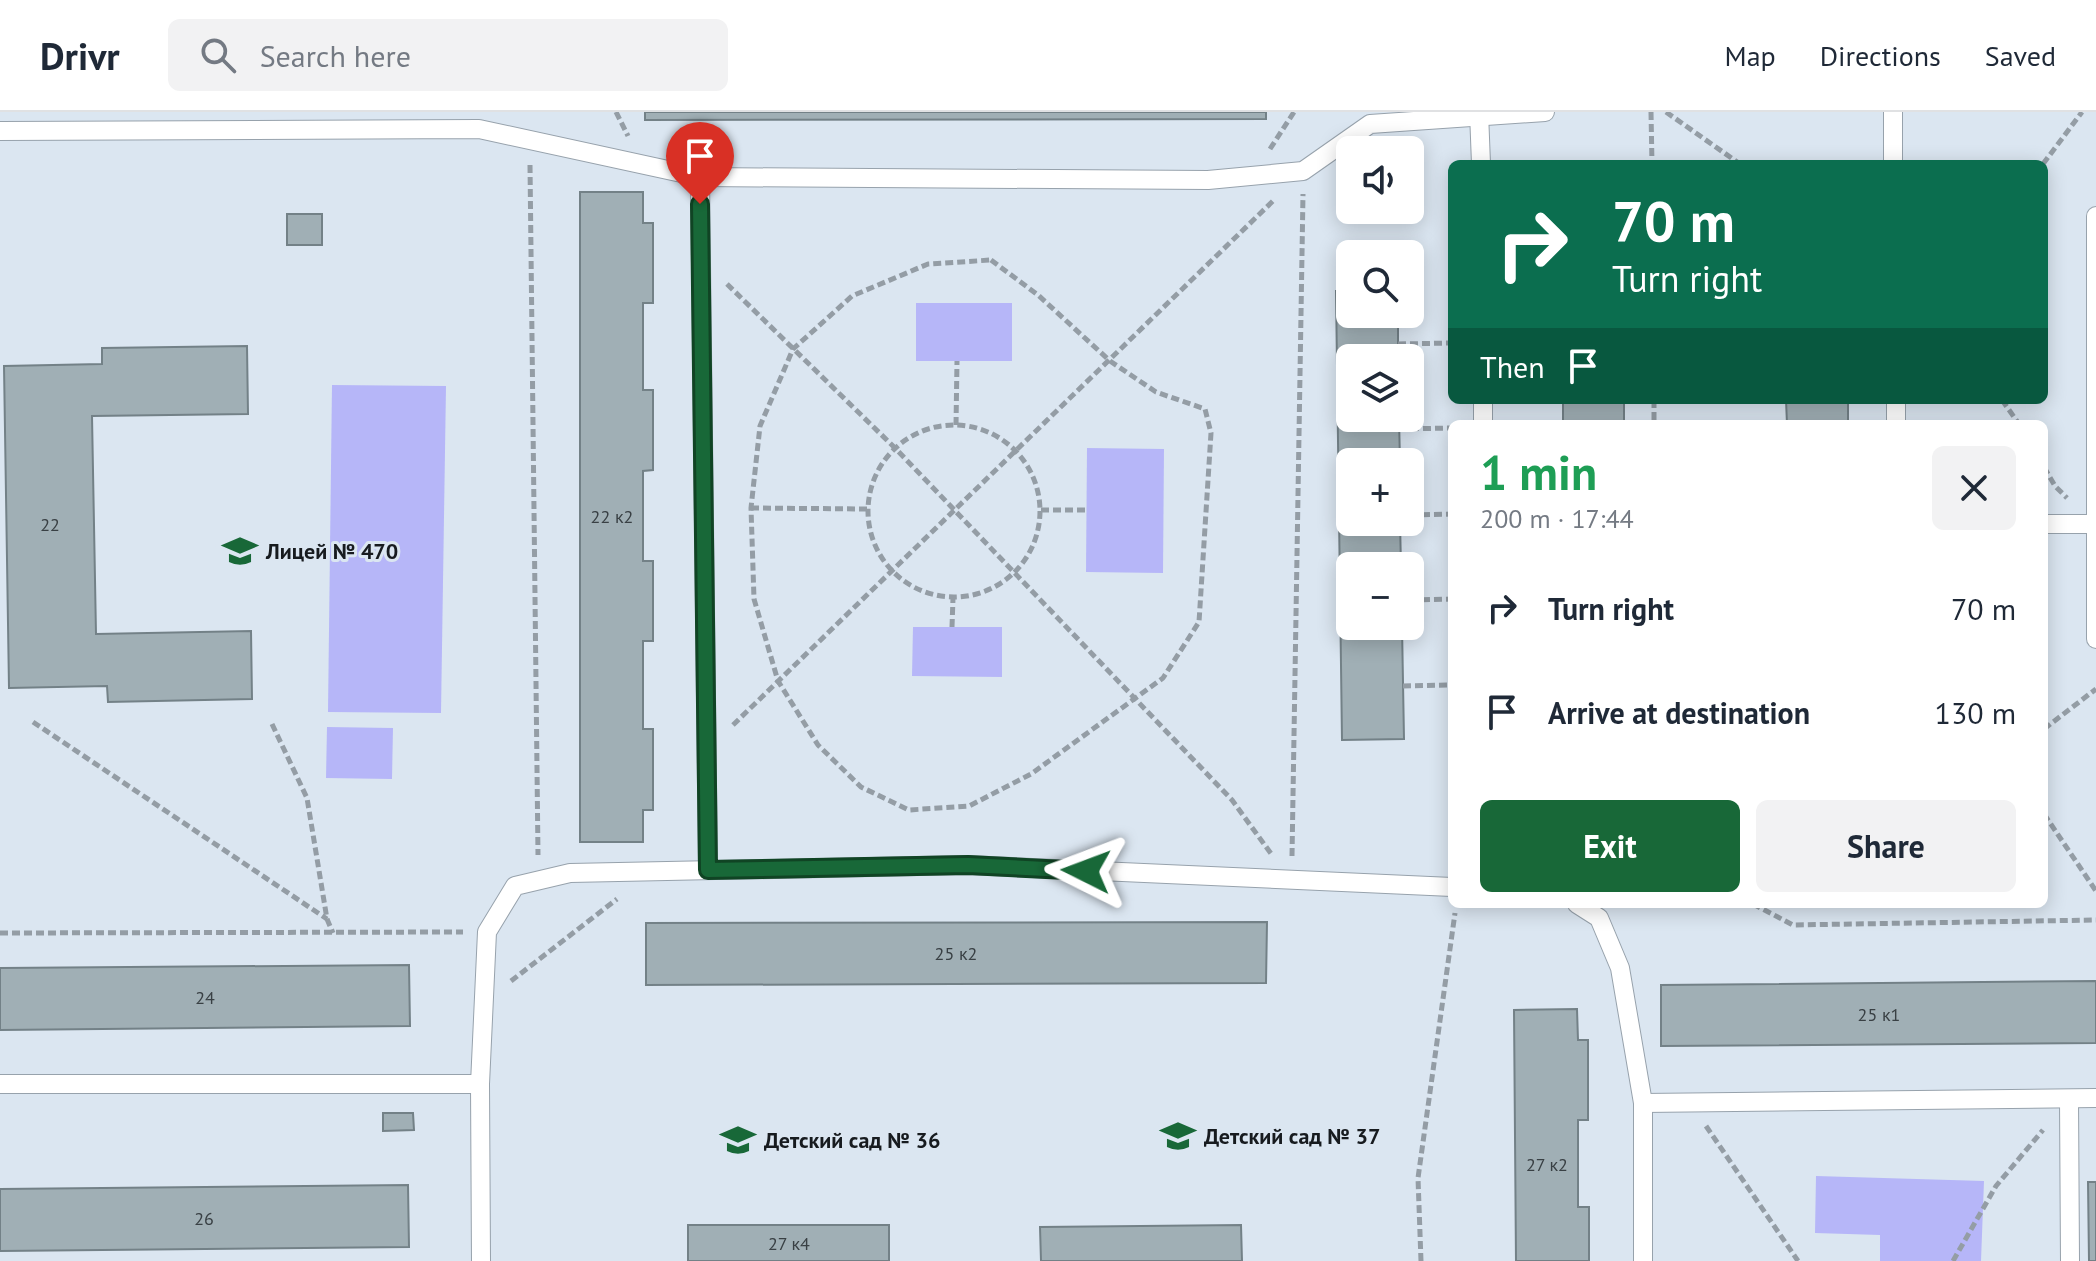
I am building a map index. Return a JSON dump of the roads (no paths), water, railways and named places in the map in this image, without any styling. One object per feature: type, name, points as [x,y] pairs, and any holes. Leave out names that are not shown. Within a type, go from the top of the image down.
[{"type":"lane","points":[[0,131],[479,121],[529,140],[700,177],[1208,180],[1303,171],[1370,124],[1545,112]]},
{"type":"lane","points":[[1893,112],[1893,160]]},
{"type":"lane","points":[[1480,115],[1481,160]]},
{"type":"lane","points":[[700,177],[708,870]]},
{"type":"lane","points":[[2096,216],[2096,639]]},
{"type":"lane","points":[[2048,524],[2095,524]]},
{"type":"lane","points":[[481,1261],[480,1084],[487,932],[515,886],[570,873],[968,865],[1448,887]]},
{"type":"lane","points":[[1583,908],[1599,918],[1620,968],[1643,1103],[1643,1261]]},
{"type":"lane","points":[[0,1084],[480,1084]]},
{"type":"lane","points":[[1643,1103],[2096,1098]]},
{"type":"lane","points":[[2069,1099],[2070,1261]]},
{"type":"place","name":"Лицей № 470","points":[[240,551]]},
{"type":"place","name":"Детский сад № 37","points":[[1178,1136]]},
{"type":"place","name":"Детский сад № 36","points":[[738,1140]]}]
